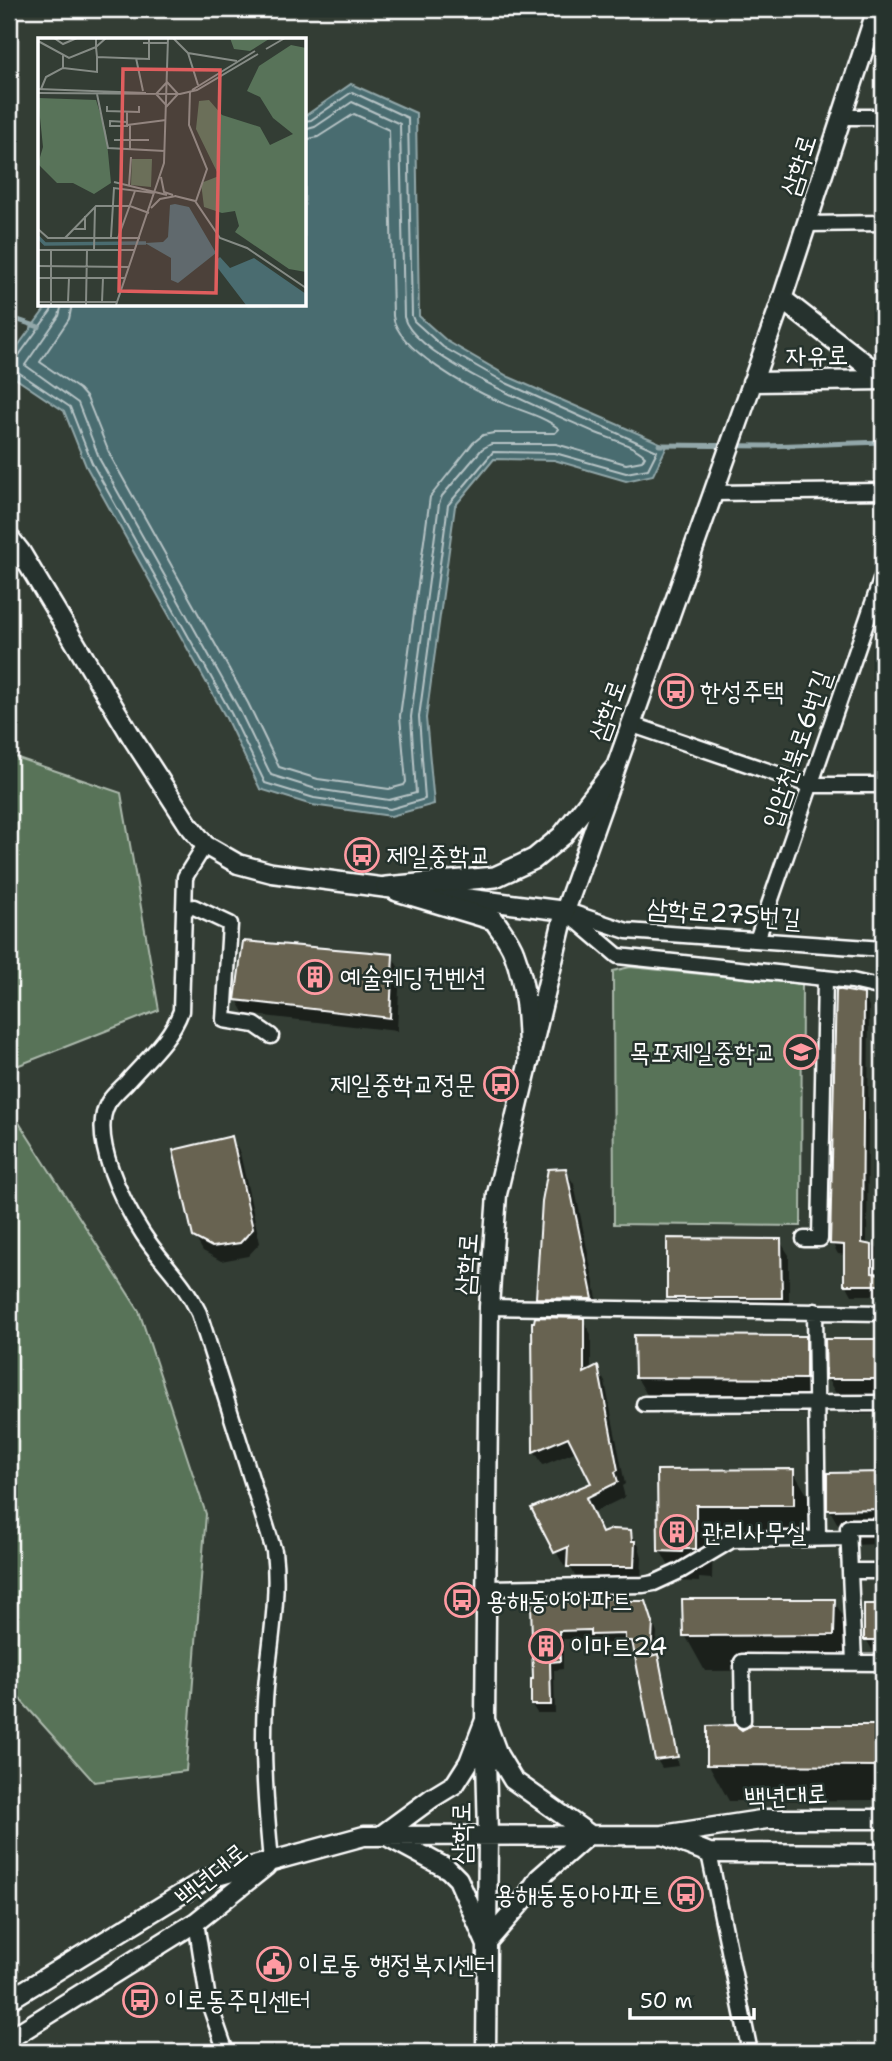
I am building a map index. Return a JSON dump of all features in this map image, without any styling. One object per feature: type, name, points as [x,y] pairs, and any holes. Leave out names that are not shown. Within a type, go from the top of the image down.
[{"type":"main road","points":[[782,299],[883,379]]},
{"type":"main road","points":[[386,887],[495,877],[534,859],[562,836],[614,770]]},
{"type":"main road","points":[[386,887],[494,920],[513,950],[520,975],[528,1015],[529,1061]]},
{"type":"street","name":"삼학로","points":[[486,2052],[488,1834],[485,1720],[489,1307],[497,1194],[565,911],[782,299],[877,9]]},
{"type":"street","points":[[841,117],[883,117]]},
{"type":"street","points":[[806,224],[883,223]]},
{"type":"street","name":"자유로","points":[[752,382],[883,379]]},
{"type":"street","points":[[713,494],[883,491]]},
{"type":"street","points":[[9,537],[24,557],[132,739],[188,824],[205,845],[239,864],[272,873],[565,911],[618,956],[852,981],[883,988]]},
{"type":"street","name":"입암천북로6번길","points":[[757,940],[883,575]]},
{"type":"street","points":[[630,724],[809,785],[883,785]]},
{"type":"street","points":[[205,845],[185,877],[181,1011],[175,1028],[108,1104],[104,1127],[105,1144],[115,1180],[143,1234],[186,1288],[199,1313],[275,1551],[278,1580],[265,1701],[263,1770],[271,1861],[364,1836],[383,1835],[663,1835],[709,1853],[883,1854]]},
{"type":"street","points":[[184,909],[194,907],[230,924],[224,1020],[255,1025],[271,1036]]},
{"type":"street","name":"삼학로275번길","points":[[565,911],[627,931],[883,949]]},
{"type":"street","points":[[804,1239],[820,1239],[825,978]]},
{"type":"street","points":[[489,1307],[883,1313]]},
{"type":"street","points":[[815,1311],[818,1537]]},
{"type":"street","points":[[644,1404],[883,1403]]},
{"type":"street","points":[[854,1662],[848,1527],[883,1527]]},
{"type":"street","points":[[486,1588],[643,1585],[680,1571],[732,1540],[849,1538]]},
{"type":"street","points":[[850,1571],[883,1571]]},
{"type":"street","points":[[743,1720],[742,1662],[883,1663]]},
{"type":"street","points":[[383,1835],[455,1784],[469,1762],[485,1720]]},
{"type":"street","points":[[485,1720],[498,1755],[513,1780],[589,1835]]},
{"type":"street","name":"백년대로","points":[[663,1835],[767,1819],[883,1819]]},
{"type":"street","points":[[383,1835],[448,1869],[458,1879],[486,1943],[539,1878],[589,1835]]},
{"type":"street","points":[[709,1853],[750,2052]]},
{"type":"street","name":"백년대로","points":[[9,2039],[196,1922],[271,1861]]},
{"type":"street","name":"백년대로","points":[[9,2000],[206,1879],[271,1861]]},
{"type":"street","points":[[196,1922],[208,2000],[226,2052]]},
{"type":"green space","points":[[9,755],[121,793],[159,1010],[9,1069]]},
{"type":"green space","points":[[630,967],[802,984],[801,1226],[614,1224],[613,971]]},
{"type":"green space","points":[[9,1107],[139,1311],[206,1514],[186,1771],[94,1782],[9,1687]]},
{"type":"water","points":[[351,84],[416,113],[419,316],[447,341],[509,377],[667,446],[653,475],[626,481],[554,460],[494,459],[455,506],[426,718],[434,804],[391,816],[312,805],[260,789],[225,716],[86,466],[64,411],[9,374],[9,358],[47,306],[306,306],[306,115]]},
{"type":"building","name":"예술웨딩컨벤션","points":[[243,941],[393,954],[390,1018],[235,1000]]},
{"type":"building","points":[[836,989],[864,994],[862,1243],[872,1245],[872,1273],[883,1274],[883,1285],[844,1285],[844,1245],[830,1244]]},
{"type":"building","points":[[232,1136],[253,1229],[240,1243],[212,1247],[193,1237],[173,1150]]},
{"type":"building","points":[[566,1168],[593,1299],[536,1298],[542,1201],[548,1169]]},
{"type":"building","points":[[667,1238],[781,1239],[782,1298],[667,1298]]},
{"type":"building","points":[[535,1317],[584,1318],[584,1373],[598,1366],[618,1470],[615,1472],[618,1482],[586,1498],[602,1533],[612,1529],[631,1530],[632,1541],[635,1541],[634,1567],[567,1567],[568,1547],[554,1553],[531,1508],[591,1483],[568,1437],[533,1452],[532,1322]]},
{"type":"building","points":[[634,1335],[806,1336],[806,1379],[635,1378]]},
{"type":"building","points":[[825,1339],[883,1339],[883,1379],[826,1379]]},
{"type":"building","points":[[794,1469],[794,1505],[696,1505],[696,1549],[683,1549],[682,1552],[658,1551],[657,1470]]},
{"type":"building","points":[[883,1472],[883,1509],[827,1510],[827,1473]]},
{"type":"building","points":[[625,1598],[625,1601],[646,1601],[653,1623],[651,1656],[658,1654],[678,1757],[655,1760],[632,1641],[625,1641],[625,1634],[590,1635],[590,1630],[559,1631],[560,1661],[550,1662],[551,1705],[531,1705],[531,1602],[590,1602],[590,1599]]},
{"type":"building","points":[[682,1599],[835,1599],[834,1635],[683,1636]]},
{"type":"building","points":[[864,1604],[883,1604],[883,1640],[864,1640]]},
{"type":"building","points":[[735,1725],[742,1730],[751,1725],[883,1725],[883,1766],[707,1765],[707,1726]]},
{"type":"waterway","points":[[9,317],[39,327]]},
{"type":"waterway","points":[[659,445],[767,446],[883,442]]},
{"type":"place","name":"한성주택","points":[[676,691]]},
{"type":"place","name":"제일중학교","points":[[362,855]]},
{"type":"place","name":"예술웨딩컨벤션","points":[[315,977]]},
{"type":"place","name":"목포제일중학교","points":[[801,1052]]},
{"type":"place","name":"제일중학교정문","points":[[501,1084]]},
{"type":"place","name":"관리사무실","points":[[677,1532]]},
{"type":"place","name":"용해동아아파트","points":[[462,1600]]},
{"type":"place","name":"이마트24","points":[[546,1646]]},
{"type":"place","name":"용해동동아아파트","points":[[686,1894]]},
{"type":"place","name":"이로동 행정복지센터","points":[[274,1964]]},
{"type":"place","name":"이로동주민센터","points":[[140,2000]]}]
